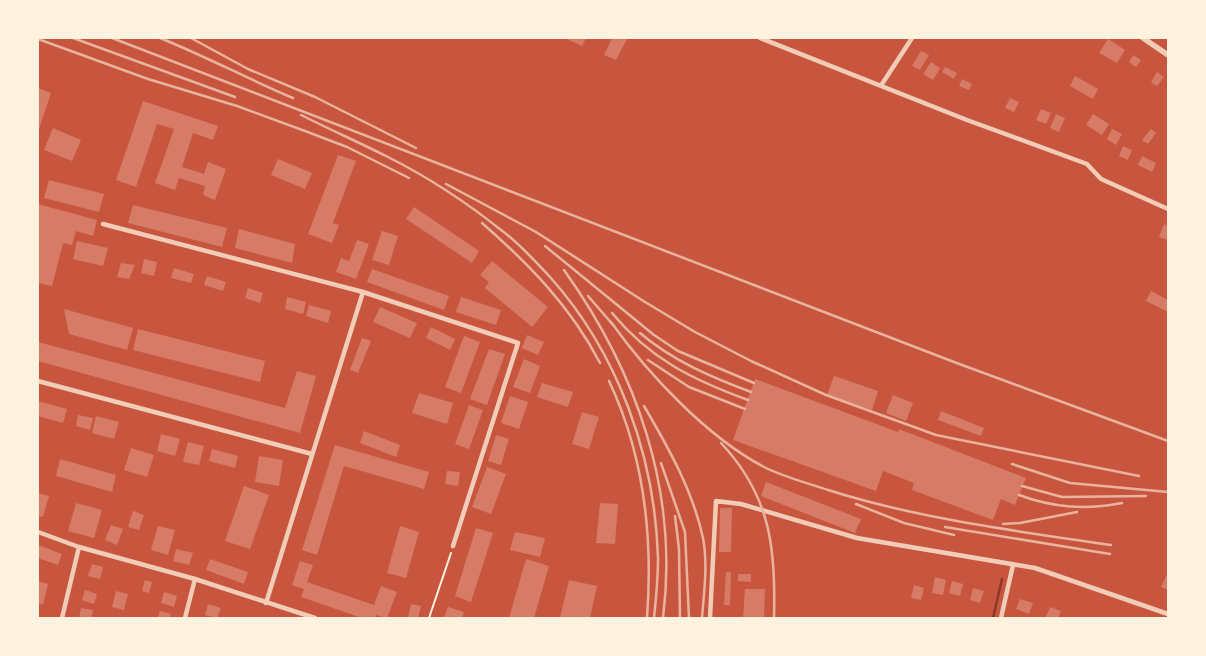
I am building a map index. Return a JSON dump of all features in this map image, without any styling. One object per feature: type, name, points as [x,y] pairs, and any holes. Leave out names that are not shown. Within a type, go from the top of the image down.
[{"type":"street","points":[[760,38],[882,84],[967,120],[1087,164],[1101,180],[1168,209]]},
{"type":"street","points":[[882,84],[912,38]]},
{"type":"street","points":[[1143,38],[1168,55]]},
{"type":"street","points":[[103,224],[363,292],[518,343],[454,546]]},
{"type":"street","points":[[266,603],[363,292]]},
{"type":"street","points":[[38,381],[312,454]]},
{"type":"street","points":[[710,618],[716,501],[741,504],[857,538],[1035,568],[1168,614]]},
{"type":"street","points":[[38,532],[79,547],[195,579],[306,617],[316,618]]},
{"type":"street","points":[[62,618],[79,547]]},
{"type":"street","points":[[1001,618],[1013,565]]},
{"type":"street","points":[[185,618],[195,579]]},
{"type":"path","points":[[429,618],[454,546]]},
{"type":"building","points":[[565,38],[586,38],[582,46]]},
{"type":"building","points":[[612,38],[627,39],[616,60],[604,55]]},
{"type":"building","points":[[1108,39],[1125,50],[1117,63],[1099,53]]},
{"type":"building","points":[[921,51],[929,55],[920,70],[912,66]]},
{"type":"building","points":[[1133,55],[1141,60],[1136,67],[1129,62]]},
{"type":"building","points":[[931,62],[940,68],[933,80],[923,74]]},
{"type":"building","points":[[945,67],[957,73],[954,79],[942,72]]},
{"type":"building","points":[[1157,72],[1164,77],[1157,86],[1151,82]]},
{"type":"building","points":[[1075,76],[1098,89],[1093,99],[1070,86]]},
{"type":"building","points":[[962,79],[972,84],[969,90],[959,86]]},
{"type":"building","points":[[38,88],[51,93],[38,132]]},
{"type":"building","points":[[1010,98],[1019,102],[1014,112],[1005,108]]},
{"type":"building","points":[[143,101],[218,126],[213,140],[193,133],[182,167],[204,174],[208,162],[226,169],[215,200],[203,195],[205,186],[179,178],[175,190],[155,183],[174,129],[157,124],[136,187],[116,180]]},
{"type":"building","points":[[1041,109],[1051,113],[1046,124],[1036,120]]},
{"type":"building","points":[[1056,114],[1065,118],[1059,132],[1050,128]]},
{"type":"building","points":[[1093,114],[1109,124],[1102,135],[1086,125]]},
{"type":"building","points":[[53,128],[81,140],[72,161],[44,150]]},
{"type":"building","points":[[1112,129],[1122,134],[1116,145],[1107,139]]},
{"type":"building","points":[[1151,129],[1156,133],[1148,144],[1142,140]]},
{"type":"building","points":[[1123,146],[1132,150],[1128,160],[1119,156]]},
{"type":"building","points":[[338,155],[356,161],[333,223],[339,225],[332,243],[308,234]]},
{"type":"building","points":[[1142,156],[1156,163],[1152,172],[1138,165]]},
{"type":"building","points":[[278,159],[312,173],[305,189],[271,175]]},
{"type":"building","points":[[49,180],[104,194],[99,212],[44,198]]},
{"type":"building","points":[[38,204],[97,220],[93,236],[76,231],[72,245],[63,243],[52,286],[38,283]]},
{"type":"building","points":[[133,205],[227,228],[222,247],[128,223]]},
{"type":"building","points":[[414,207],[479,251],[472,263],[406,219]]},
{"type":"building","points":[[1164,224],[1168,226],[1168,240],[1159,237]]},
{"type":"building","points":[[239,229],[295,244],[292,263],[235,248]]},
{"type":"building","points":[[382,231],[398,236],[389,265],[372,260]]},
{"type":"building","points":[[357,240],[369,244],[356,279],[336,272],[341,258],[349,261]]},
{"type":"building","points":[[77,241],[108,248],[103,266],[73,259]]},
{"type":"building","points":[[144,259],[157,262],[154,276],[141,273]]},
{"type":"building","points":[[492,261],[548,307],[532,327],[485,288],[489,282],[480,275]]},
{"type":"building","points":[[121,263],[135,265],[129,279],[117,277]]},
{"type":"building","points":[[174,268],[194,274],[191,283],[171,278]]},
{"type":"building","points":[[372,269],[449,296],[444,310],[367,282]]},
{"type":"building","points":[[207,276],[226,282],[223,291],[204,285]]},
{"type":"building","points":[[248,288],[263,293],[260,303],[245,298]]},
{"type":"building","points":[[1151,291],[1168,300],[1168,312],[1146,301]]},
{"type":"building","points":[[287,297],[306,302],[303,314],[285,309]]},
{"type":"building","points":[[461,297],[501,310],[496,325],[456,312]]},
{"type":"building","points":[[309,305],[331,311],[328,323],[306,316]]},
{"type":"building","points":[[380,307],[417,323],[410,338],[373,322]]},
{"type":"building","points":[[64,309],[133,328],[127,350],[69,334]]},
{"type":"building","points":[[431,327],[455,339],[450,350],[426,338]]},
{"type":"building","points":[[138,329],[265,361],[260,382],[133,350]]},
{"type":"building","points":[[527,335],[544,342],[538,355],[522,348]]},
{"type":"building","points":[[464,336],[480,342],[461,393],[445,387]]},
{"type":"building","points":[[362,338],[371,341],[358,373],[350,370]]},
{"type":"building","points":[[38,342],[285,408],[297,371],[316,376],[300,433],[38,361]]},
{"type":"building","points":[[489,349],[505,354],[487,405],[470,399]]},
{"type":"building","points":[[524,359],[540,366],[530,393],[513,387]]},
{"type":"building","points":[[834,376],[878,391],[872,410],[827,395]]},
{"type":"building","points":[[755,379],[898,432],[899,429],[1026,478],[1015,505],[1001,499],[993,520],[912,490],[914,483],[883,471],[876,491],[733,440]]},
{"type":"building","points":[[542,383],[573,392],[568,407],[537,397]]},
{"type":"building","points":[[419,393],[453,403],[447,424],[412,413]]},
{"type":"building","points":[[893,395],[913,403],[906,421],[886,413]]},
{"type":"building","points":[[510,396],[528,402],[519,429],[501,423]]},
{"type":"building","points":[[38,401],[67,409],[63,423],[38,416]]},
{"type":"building","points":[[469,405],[483,410],[469,449],[455,444]]},
{"type":"building","points":[[941,411],[984,428],[981,436],[938,420]]},
{"type":"building","points":[[582,412],[599,417],[589,449],[572,444]]},
{"type":"building","points":[[78,415],[93,418],[90,430],[76,426]]},
{"type":"building","points":[[96,416],[119,422],[114,439],[92,433]]},
{"type":"building","points":[[364,431],[400,445],[396,457],[360,443]]},
{"type":"building","points":[[161,434],[180,439],[175,456],[157,451]]},
{"type":"building","points":[[496,435],[509,439],[501,465],[488,461]]},
{"type":"building","points":[[188,442],[204,446],[199,465],[183,462]]},
{"type":"building","points":[[335,445],[429,472],[424,489],[344,466],[317,555],[302,550]]},
{"type":"building","points":[[131,448],[154,455],[147,477],[124,470]]},
{"type":"building","points":[[212,449],[238,456],[235,468],[209,461]]},
{"type":"building","points":[[259,456],[283,460],[279,486],[255,482]]},
{"type":"building","points":[[60,459],[116,475],[112,492],[56,476]]},
{"type":"building","points":[[487,467],[506,474],[491,514],[472,507]]},
{"type":"building","points":[[447,471],[460,472],[458,486],[445,484]]},
{"type":"building","points":[[766,482],[861,519],[855,533],[761,496]]},
{"type":"building","points":[[244,486],[269,495],[250,549],[225,541]]},
{"type":"building","points":[[38,493],[49,496],[43,517],[38,516]]},
{"type":"building","points":[[76,503],[102,510],[94,538],[68,531]]},
{"type":"building","points":[[600,503],[618,504],[615,544],[596,543]]},
{"type":"building","points":[[720,508],[732,508],[731,552],[719,552]]},
{"type":"building","points":[[133,511],[144,515],[139,530],[128,527]]},
{"type":"building","points":[[111,525],[123,529],[117,545],[105,540]]},
{"type":"building","points":[[158,526],[175,530],[168,555],[151,550]]},
{"type":"building","points":[[400,526],[419,532],[406,578],[387,573]]},
{"type":"building","points":[[476,528],[493,533],[471,602],[455,596]]},
{"type":"building","points":[[515,532],[545,538],[540,557],[510,550]]},
{"type":"building","points":[[38,545],[62,554],[58,565],[38,558]]},
{"type":"building","points":[[176,549],[193,553],[189,565],[173,561]]},
{"type":"building","points":[[210,559],[248,572],[244,584],[206,570]]},
{"type":"building","points":[[526,559],[549,566],[534,618],[509,618]]},
{"type":"building","points":[[300,561],[313,565],[307,582],[374,605],[381,586],[397,592],[387,618],[376,615],[375,618],[362,618],[301,597],[304,589],[292,585]]},
{"type":"building","points":[[92,564],[103,567],[100,579],[88,576]]},
{"type":"building","points":[[726,572],[731,572],[730,605],[724,605]]},
{"type":"building","points":[[738,574],[751,574],[751,582],[738,581]]},
{"type":"building","points":[[1166,576],[1168,577],[1168,590],[1161,587]]},
{"type":"building","points":[[935,577],[946,580],[943,595],[932,593]]},
{"type":"building","points":[[145,580],[152,582],[149,593],[142,591]]},
{"type":"building","points":[[569,580],[597,586],[590,618],[560,618]]},
{"type":"building","points":[[38,581],[48,584],[43,605],[38,603]]},
{"type":"building","points":[[952,581],[963,584],[960,596],[949,593]]},
{"type":"building","points":[[914,585],[924,588],[921,600],[911,598]]},
{"type":"building","points":[[973,588],[984,591],[980,603],[970,600]]},
{"type":"building","points":[[745,589],[765,589],[764,618],[743,618]]},
{"type":"building","points":[[85,590],[97,594],[94,604],[82,600]]},
{"type":"building","points":[[116,591],[128,594],[124,610],[112,607]]},
{"type":"building","points":[[164,592],[177,596],[174,607],[161,603]]},
{"type":"building","points":[[1020,599],[1033,603],[1029,614],[1016,609]]},
{"type":"building","points":[[208,604],[221,608],[217,618],[205,615]]},
{"type":"building","points":[[411,604],[421,606],[418,618],[408,618]]},
{"type":"building","points":[[448,607],[464,612],[462,618],[444,618]]},
{"type":"building","points":[[1050,607],[1061,611],[1058,618],[1046,617]]},
{"type":"building","points":[[81,608],[93,610],[91,618],[79,618]]},
{"type":"building","points":[[160,611],[171,614],[169,618],[158,618]]},
{"type":"waterway","points":[[993,618],[1002,579]]},
{"type":"railway","points":[[73,38],[235,97]]},
{"type":"railway","points":[[112,38],[954,362],[1168,441]]},
{"type":"railway","points":[[160,38],[293,98]]},
{"type":"railway","points":[[191,38],[248,69],[315,97],[416,148]]},
{"type":"railway","points":[[38,39],[148,79],[237,106],[305,131],[347,147],[409,178]]},
{"type":"railway","points":[[301,115],[401,164],[474,209],[520,246],[550,277],[574,307],[595,339],[613,372],[640,444],[655,520],[658,566],[654,618]]},
{"type":"railway","points":[[446,184],[536,232],[695,332],[751,361],[826,395],[936,435],[1139,476]]},
{"type":"railway","points":[[482,223],[548,287],[576,323],[600,363]]},
{"type":"railway","points":[[545,246],[654,335],[678,351],[754,383]]},
{"type":"railway","points":[[564,270],[590,309],[613,350],[632,392],[647,435],[658,479],[665,525],[666,571],[663,618]]},
{"type":"railway","points":[[588,296],[614,326]]},
{"type":"railway","points":[[612,313],[642,343],[674,366],[691,376],[748,400]]},
{"type":"railway","points":[[611,322],[642,362],[700,422],[743,454],[772,471],[828,490],[898,509],[968,523],[1111,545]]},
{"type":"railway","points":[[640,333],[679,360],[751,392]]},
{"type":"railway","points":[[648,360],[689,387],[745,409]]},
{"type":"railway","points":[[609,381],[631,438],[643,497],[649,558],[647,618]]},
{"type":"railway","points":[[644,406],[679,470],[699,521],[705,558],[702,618]]},
{"type":"railway","points":[[721,443],[738,463],[751,483],[767,525],[774,569],[774,618]]},
{"type":"railway","points":[[661,463],[685,532],[689,618]]},
{"type":"railway","points":[[1012,464],[1070,483],[1168,492]]},
{"type":"railway","points":[[1022,486],[1062,497],[1146,496]]},
{"type":"railway","points":[[1019,495],[1057,505],[1096,507],[1122,503]]},
{"type":"railway","points":[[856,504],[904,523],[954,535]]},
{"type":"railway","points":[[1003,524],[1020,523],[1077,512]]},
{"type":"railway","points":[[675,516],[679,549],[680,618]]},
{"type":"railway","points":[[945,527],[1110,554]]}]
